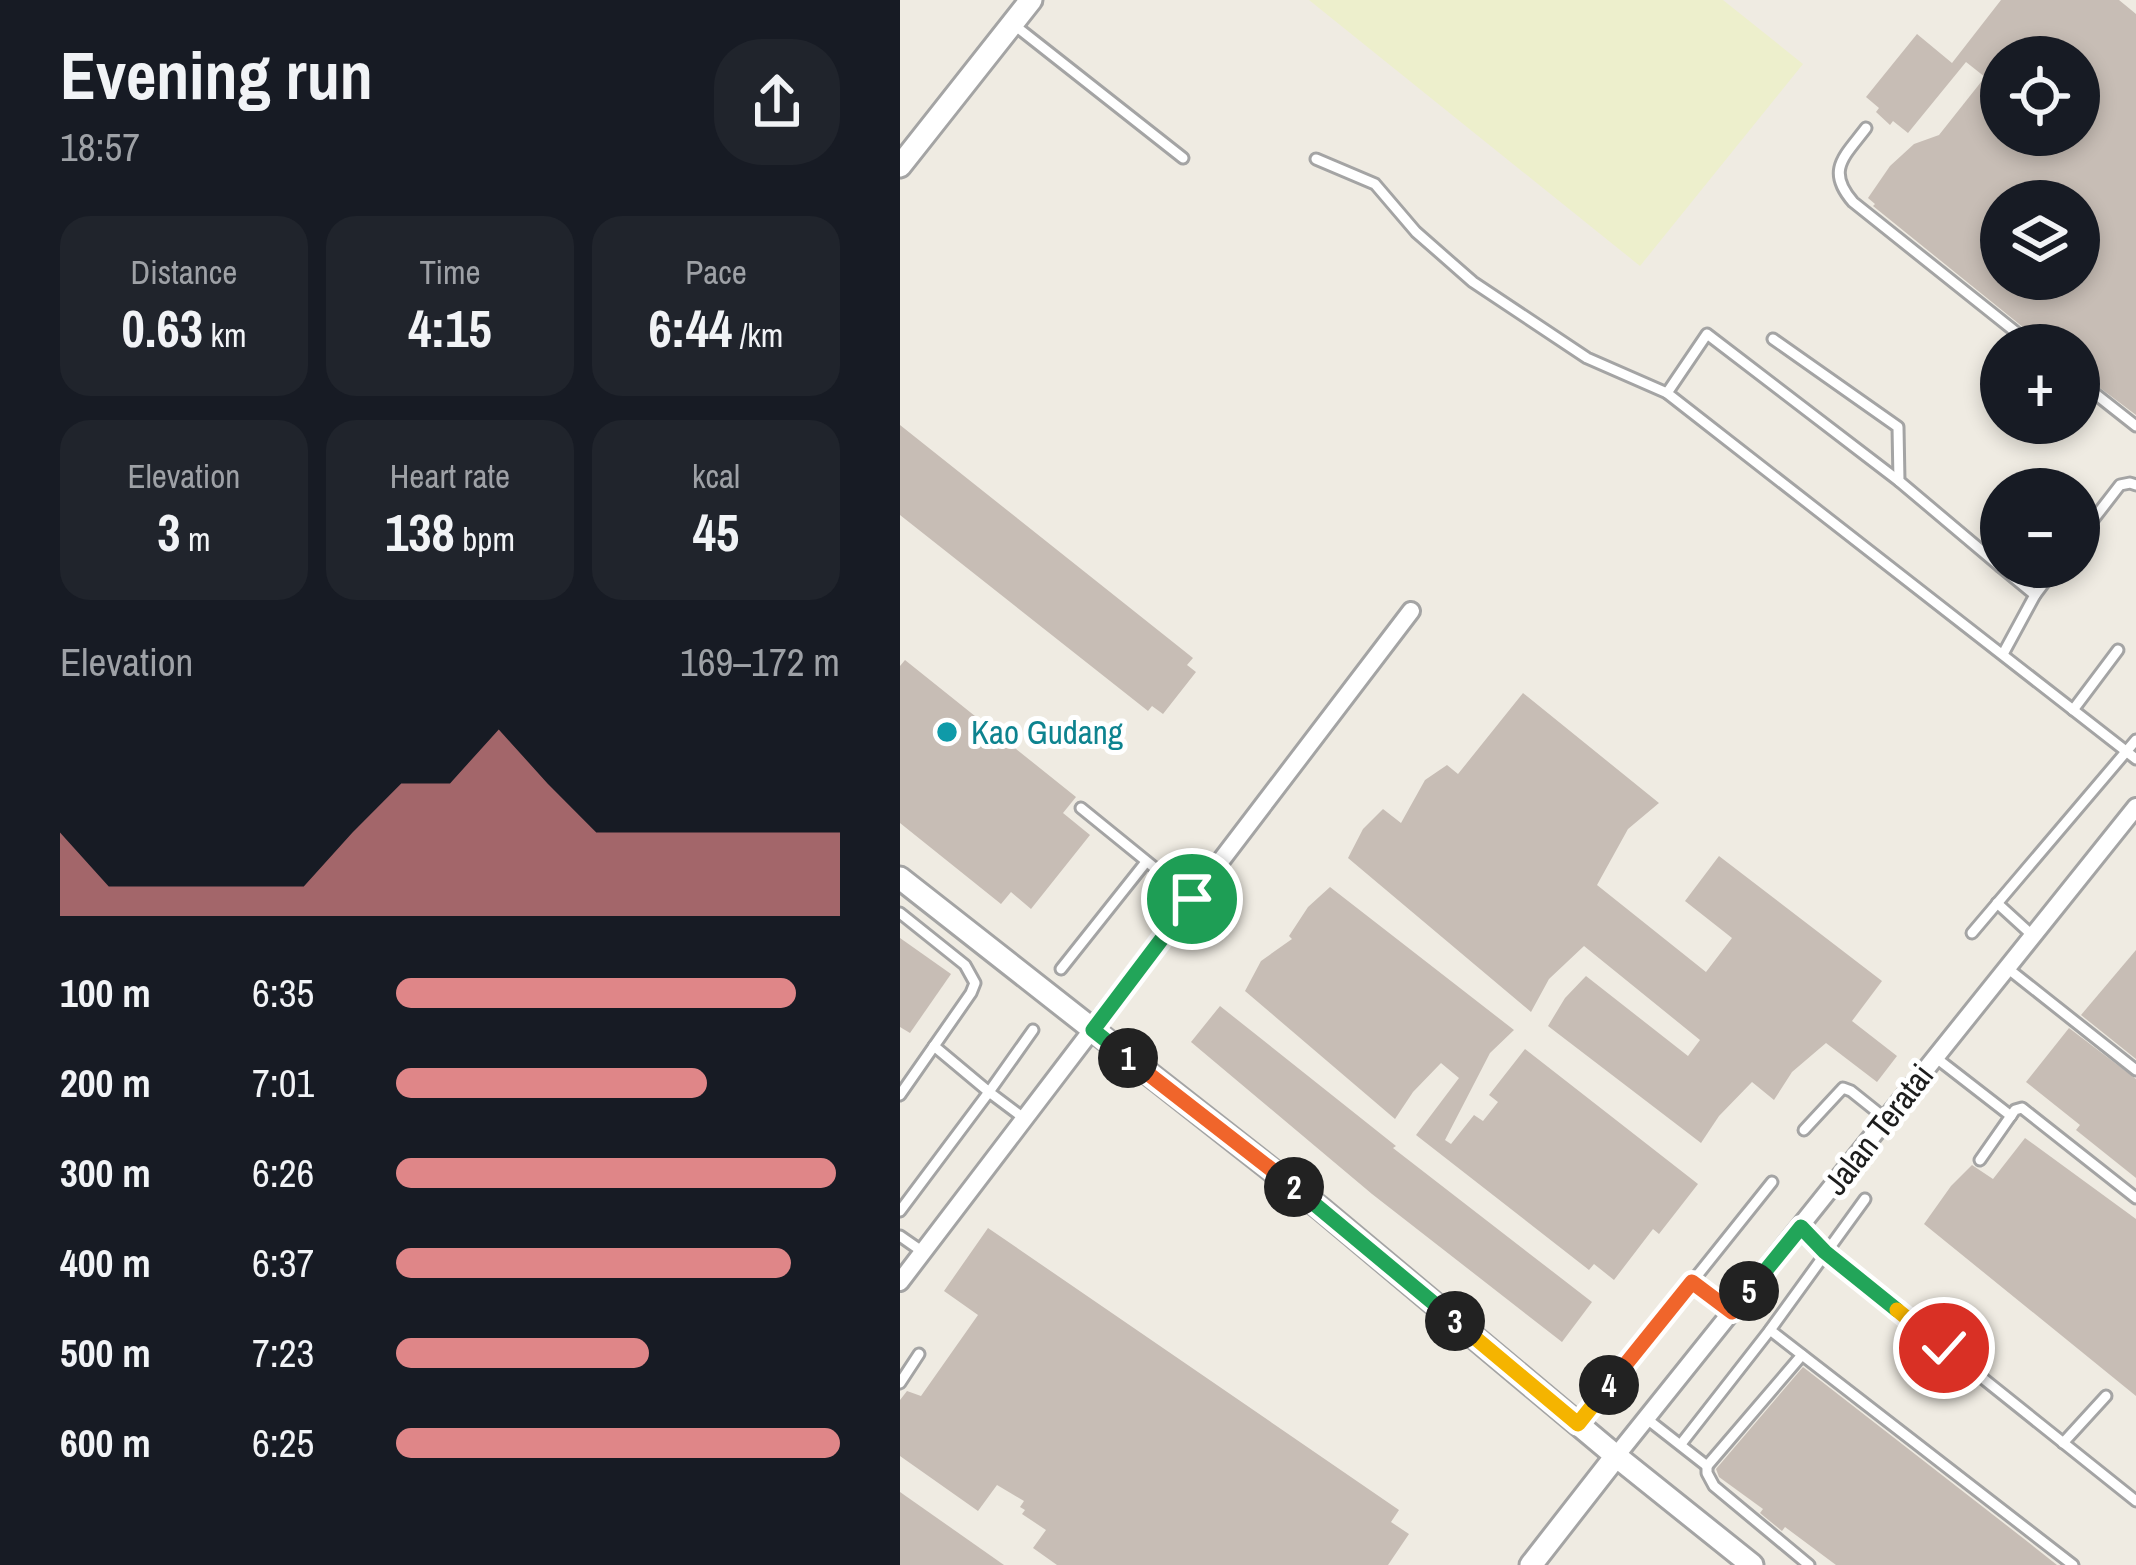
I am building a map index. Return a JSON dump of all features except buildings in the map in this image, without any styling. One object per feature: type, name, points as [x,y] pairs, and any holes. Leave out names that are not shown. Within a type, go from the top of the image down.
[{"type":"street","points":[[900,166],[1031,0]]},
{"type":"street","points":[[902,1275],[1411,611]]},
{"type":"street","name":"Jalan Teratai","points":[[1531,1565],[2136,807]]},
{"type":"street","points":[[900,878],[1320,1208],[1752,1565]]},
{"type":"lane","points":[[1012,23],[1183,158]]},
{"type":"lane","points":[[1866,128],[1840,162],[1838,180],[1844,192],[2006,324]]},
{"type":"lane","points":[[1316,159],[1376,184],[1416,232],[1473,282],[1587,358],[1667,393],[2131,755]]},
{"type":"lane","points":[[1667,393],[1707,334],[1980,549]]},
{"type":"lane","points":[[1773,339],[1898,427],[1898,481]]},
{"type":"lane","points":[[2100,398],[2136,426]]},
{"type":"lane","points":[[2100,511],[2120,485],[2136,485]]},
{"type":"lane","points":[[2026,588],[2035,595]]},
{"type":"lane","points":[[2003,655],[2040,588]]},
{"type":"lane","points":[[2073,710],[2118,650]]},
{"type":"lane","points":[[1972,933],[2131,755],[2136,740]]},
{"type":"lane","points":[[1081,808],[1192,899]]},
{"type":"lane","points":[[1061,969],[1147,862]]},
{"type":"lane","points":[[1997,903],[2032,935]]},
{"type":"lane","points":[[900,913],[965,964],[975,983],[900,1095]]},
{"type":"lane","points":[[2006,967],[2136,1070]]},
{"type":"lane","points":[[900,1211],[1033,1030]]},
{"type":"lane","points":[[934,1046],[1025,1119]]},
{"type":"lane","points":[[1935,1057],[2011,1116]]},
{"type":"lane","points":[[1804,1130],[1843,1088],[1886,1119]]},
{"type":"lane","points":[[1979,1160],[2018,1108],[2024,1109],[2136,1198]]},
{"type":"lane","points":[[1578,1424],[1772,1182]]},
{"type":"lane","points":[[1681,1444],[1864,1199]]},
{"type":"lane","points":[[1801,1227],[1825,1252],[2136,1501]]},
{"type":"lane","points":[[900,1236],[923,1252]]},
{"type":"lane","points":[[1692,1282],[1732,1312]]},
{"type":"lane","points":[[1770,1330],[2073,1565]]},
{"type":"lane","points":[[900,1383],[920,1354]]},
{"type":"lane","points":[[1802,1355],[1707,1466],[1707,1473],[1714,1486],[1809,1565]]},
{"type":"lane","points":[[2063,1443],[2106,1396]]},
{"type":"lane","points":[[1647,1419],[1707,1466]]},
{"type":"green space","points":[[1309,0],[1723,0],[1803,64],[1640,266]]},
{"type":"place","name":"Kao Gudang","points":[[947,732]]},
{"type":"route","points":[[1192,899],[1093,1030],[1320,1208],[1578,1424],[1692,1282],[1732,1312],[1801,1227],[1944,1348]]}]
